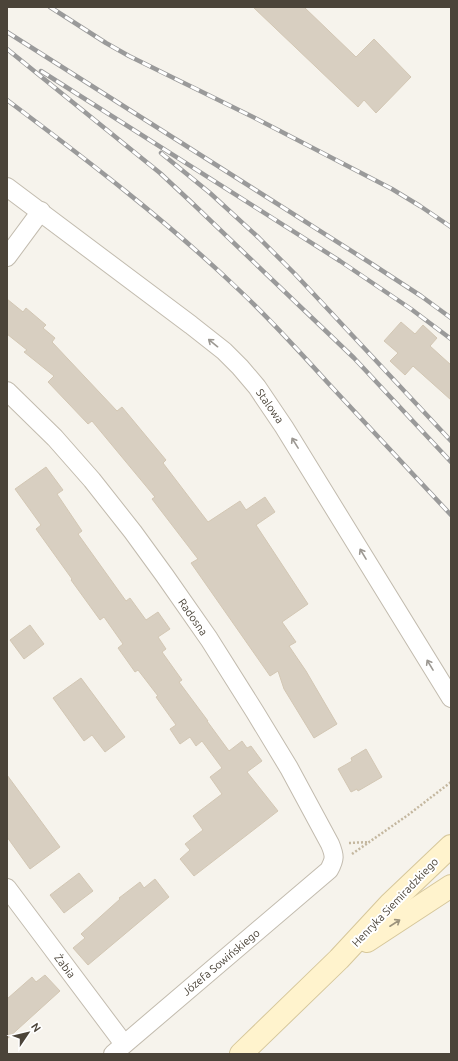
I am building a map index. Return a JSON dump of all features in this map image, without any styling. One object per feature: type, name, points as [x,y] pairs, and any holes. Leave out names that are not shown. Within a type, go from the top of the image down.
[{"type":"main road","name":"Henryka Siemiradzkiego","points":[[241,1054],[339,959],[390,904],[451,846]]},
{"type":"main road","name":"Henryka Siemiradzkiego","points":[[339,959],[451,886]]},
{"type":"street","name":"Stalowa","points":[[7,187],[41,211],[191,325],[224,351],[240,367],[257,387],[284,426],[451,698]]},
{"type":"street","points":[[7,257],[41,211]]},
{"type":"street","name":"Radosna","points":[[7,391],[55,438],[92,480],[137,538],[209,639],[289,768],[330,844],[335,857],[329,870]]},
{"type":"street","name":"Józefa Sowińskiego","points":[[118,1049],[329,870]]},
{"type":"street","name":"Żabia","points":[[7,888],[118,1049]]},
{"type":"path","points":[[329,870],[408,815],[451,782]]},
{"type":"building","points":[[253,7],[304,7],[356,57],[374,39],[411,77],[376,113],[364,100],[358,107]]},
{"type":"building","points":[[7,299],[23,312],[26,308],[46,325],[43,328],[55,338],[52,342],[117,411],[122,407],[166,460],[163,463],[208,522],[240,501],[246,510],[265,497],[275,512],[256,525],[308,604],[282,622],[296,642],[289,646],[306,671],[337,724],[314,738],[284,689],[278,671],[270,676],[191,563],[198,559],[152,499],[155,497],[92,421],[88,424],[48,382],[54,376],[24,352],[27,350],[7,334]]},
{"type":"building","points":[[401,322],[415,334],[423,325],[437,338],[430,346],[451,365],[451,400],[413,366],[405,375],[390,361],[398,353],[384,341]]},
{"type":"building","points":[[46,467],[63,490],[57,494],[82,531],[78,534],[126,601],[130,598],[146,620],[158,612],[170,629],[158,637],[166,649],[162,652],[182,680],[179,682],[229,751],[242,741],[247,748],[251,746],[262,761],[247,772],[278,811],[194,876],[180,859],[190,850],[185,844],[203,830],[193,816],[222,794],[210,777],[222,768],[202,741],[196,746],[190,737],[180,744],[170,729],[176,725],[156,697],[158,696],[138,670],[135,672],[118,648],[123,644],[104,617],[100,620],[36,529],[41,525],[15,489]]},
{"type":"building","points":[[30,625],[44,644],[24,659],[10,640]]},
{"type":"building","points":[[81,678],[125,737],[105,752],[92,735],[84,741],[53,698]]},
{"type":"building","points":[[366,749],[382,777],[358,791],[357,789],[351,792],[338,769],[352,761],[351,758]]},
{"type":"building","points":[[7,775],[60,847],[30,869],[7,837]]},
{"type":"building","points":[[79,873],[93,891],[64,913],[50,895]]},
{"type":"building","points":[[155,879],[169,897],[88,965],[73,948],[85,938],[81,934],[120,899],[119,898],[140,882],[144,888]]},
{"type":"building","points":[[45,975],[60,991],[7,1039],[7,999],[32,977],[36,982]]},
{"type":"railway","points":[[50,7],[129,56],[251,116],[392,189],[451,227]]},
{"type":"railway","points":[[7,32],[372,264],[421,296],[451,318]]},
{"type":"railway","points":[[7,49],[160,173],[354,358],[451,462]]},
{"type":"railway","points":[[41,71],[340,261],[411,309],[451,339]]},
{"type":"railway","points":[[7,100],[97,168],[212,264],[284,335],[451,515]]},
{"type":"railway","points":[[161,153],[210,193],[259,238],[295,274],[451,441]]}]
